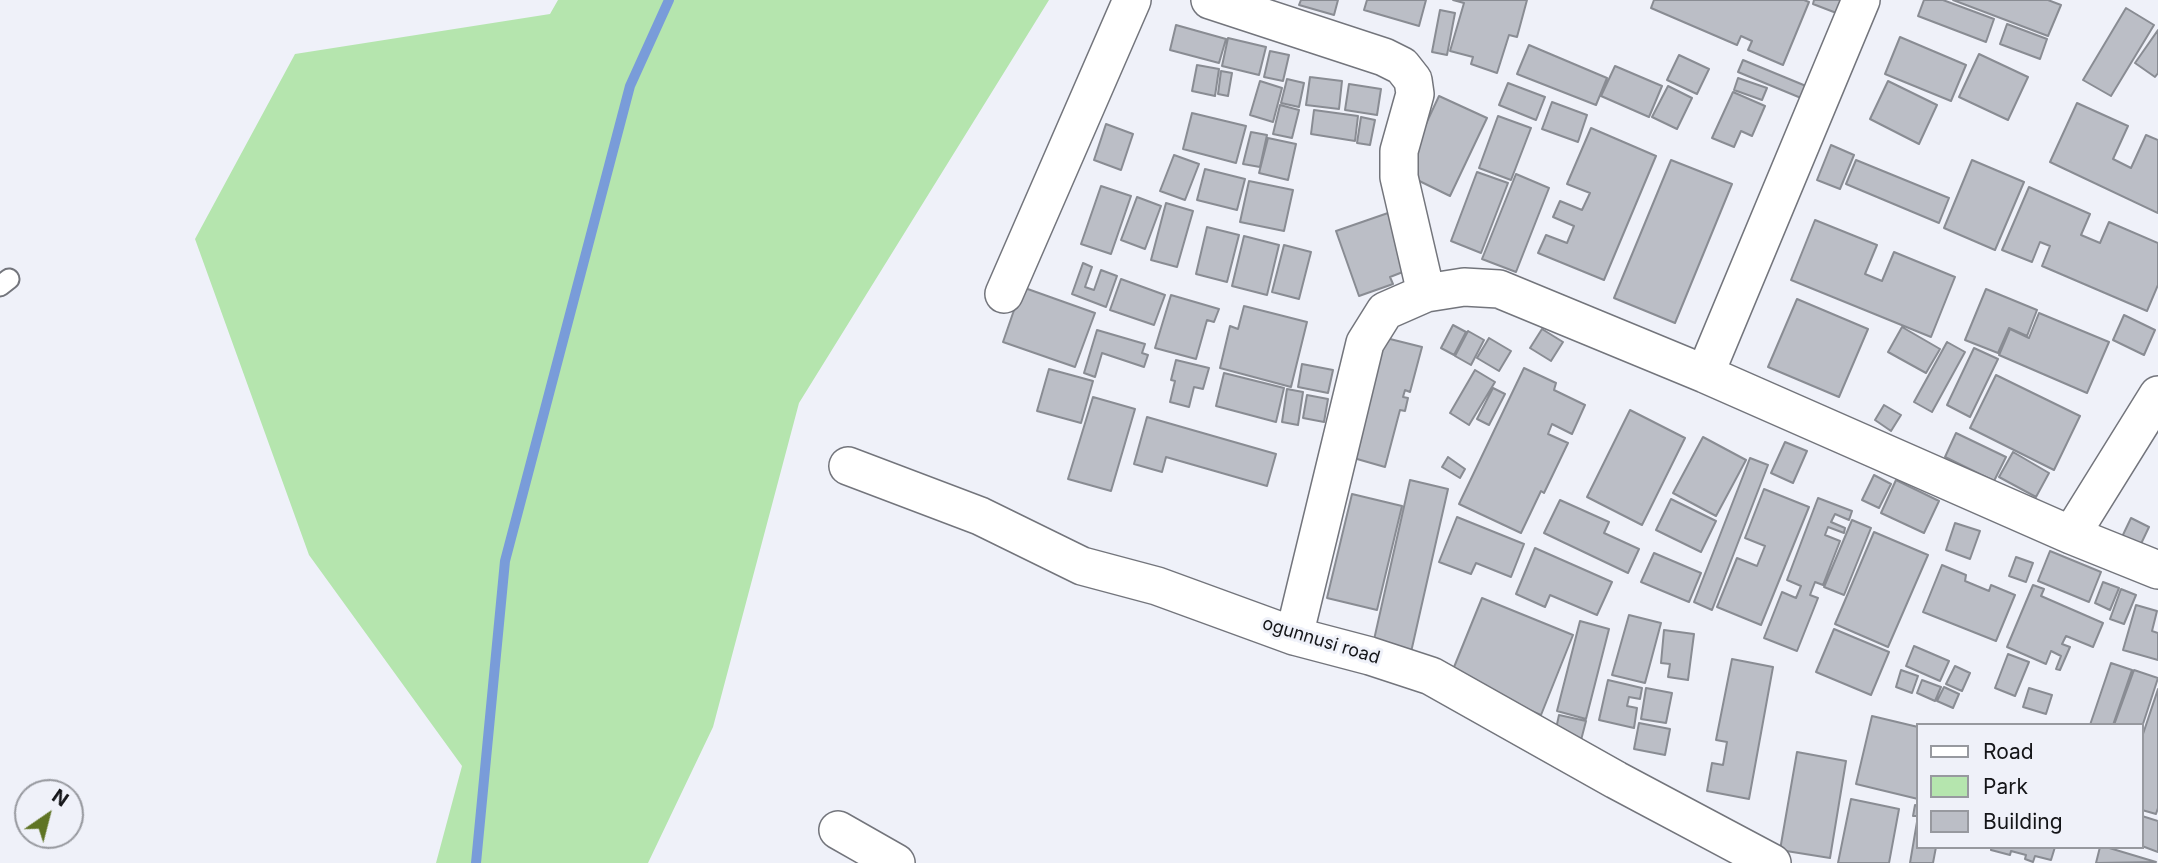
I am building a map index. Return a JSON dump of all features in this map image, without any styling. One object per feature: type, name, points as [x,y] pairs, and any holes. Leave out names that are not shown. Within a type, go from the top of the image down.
[{"type":"street","points":[[1004,294],[1132,0]]},
{"type":"street","points":[[1210,0],[1384,57],[1402,66],[1413,80],[1415,94],[1399,151],[1399,177],[1426,293]]},
{"type":"street","points":[[1705,374],[1861,0]]},
{"type":"street","points":[[1294,636],[1365,344],[1385,311],[1426,293],[1464,287],[1499,289],[1705,374],[2071,535],[2158,570]]},
{"type":"street","points":[[2071,535],[2158,395]]},
{"type":"street","name":"ogunnusi road","points":[[849,466],[980,516],[1082,566],[1157,586],[1294,636],[1370,656],[1431,676],[1616,780],[1772,863]]},
{"type":"street","points":[[838,830],[896,863]]},
{"type":"green space","points":[[558,0],[1049,0],[799,403],[713,727],[648,863],[436,863],[462,766],[309,555],[195,239],[295,54],[550,14]]},
{"type":"building","points":[[1301,0],[1338,0],[1334,15],[1299,5]]},
{"type":"building","points":[[1367,0],[1426,0],[1419,26],[1364,10]]},
{"type":"building","points":[[1453,0],[1527,0],[1517,37],[1509,35],[1497,73],[1471,64],[1473,57],[1450,51],[1464,3]]},
{"type":"building","points":[[1654,0],[1809,2],[1783,65],[1748,50],[1752,41],[1741,36],[1737,45],[1651,8]]},
{"type":"building","points":[[1814,0],[1844,0],[1839,14],[1813,4]]},
{"type":"building","points":[[1924,0],[1943,0],[1994,19],[1986,42],[1918,16]]},
{"type":"building","points":[[1953,0],[2048,0],[2061,5],[2048,36]]},
{"type":"building","points":[[2126,8],[2154,25],[2111,96],[2083,80]]},
{"type":"building","points":[[1440,10],[1455,13],[1447,55],[1432,52]]},
{"type":"building","points":[[2007,24],[2047,39],[2040,59],[2000,44]]},
{"type":"building","points":[[1176,25],[1226,39],[1219,63],[1170,50]]},
{"type":"building","points":[[2158,30],[2158,73],[2155,77],[2135,63]]},
{"type":"building","points":[[1900,37],[1966,65],[1951,101],[1885,74]]},
{"type":"building","points":[[1228,38],[1266,47],[1259,75],[1222,66]]},
{"type":"building","points":[[1529,45],[1607,78],[1596,105],[1517,74]]},
{"type":"building","points":[[1270,51],[1289,55],[1283,81],[1264,77]]},
{"type":"building","points":[[1979,54],[2028,77],[2008,120],[1959,97]]},
{"type":"building","points":[[1679,55],[1709,69],[1697,94],[1667,80]]},
{"type":"building","points":[[1743,60],[1806,86],[1801,98],[1738,72]]},
{"type":"building","points":[[1197,65],[1219,69],[1215,96],[1192,91]]},
{"type":"building","points":[[1615,66],[1662,86],[1649,117],[1601,96]]},
{"type":"building","points":[[1221,71],[1232,73],[1228,96],[1218,94]]},
{"type":"building","points":[[1310,77],[1342,81],[1339,109],[1306,105]]},
{"type":"building","points":[[1738,78],[1767,88],[1762,100],[1734,90]]},
{"type":"building","points":[[1287,79],[1304,83],[1299,107],[1281,103]]},
{"type":"building","points":[[1260,81],[1282,88],[1273,122],[1250,115]]},
{"type":"building","points":[[1888,81],[1937,105],[1919,144],[1870,119]]},
{"type":"building","points":[[1508,83],[1545,97],[1536,120],[1499,105]]},
{"type":"building","points":[[1349,84],[1381,89],[1377,115],[1345,110]]},
{"type":"building","points":[[1668,86],[1692,98],[1677,129],[1652,117]]},
{"type":"building","points":[[1733,92],[1765,106],[1752,136],[1741,131],[1734,147],[1712,138]]},
{"type":"building","points":[[1439,96],[1487,118],[1450,196],[1403,173]]},
{"type":"building","points":[[1552,102],[1587,115],[1578,142],[1542,129]]},
{"type":"building","points":[[2077,103],[2128,126],[2113,159],[2131,168],[2146,135],[2158,140],[2158,213],[2050,162]]},
{"type":"building","points":[[1280,105],[1299,110],[1292,138],[1273,134]]},
{"type":"building","points":[[1314,110],[1358,116],[1355,141],[1311,134]]},
{"type":"building","points":[[1192,113],[1246,126],[1236,163],[1183,149]]},
{"type":"building","points":[[1498,116],[1531,128],[1511,180],[1479,168]]},
{"type":"building","points":[[1361,117],[1375,120],[1370,145],[1357,143]]},
{"type":"building","points":[[1106,124],[1133,134],[1121,170],[1094,160]]},
{"type":"building","points":[[1591,128],[1656,156],[1604,280],[1538,253],[1546,235],[1567,243],[1574,226],[1553,217],[1560,201],[1582,210],[1590,193],[1567,184]]},
{"type":"building","points":[[1251,132],[1267,135],[1260,167],[1243,164]]},
{"type":"building","points":[[1268,138],[1296,144],[1288,180],[1259,173]]},
{"type":"building","points":[[1831,145],[1854,155],[1840,189],[1817,180]]},
{"type":"building","points":[[1174,155],[1199,164],[1185,200],[1160,191]]},
{"type":"building","points":[[1671,160],[1732,184],[1675,323],[1614,298]]},
{"type":"building","points":[[1856,160],[1949,198],[1939,223],[1846,184]]},
{"type":"building","points":[[1972,160],[2024,182],[1995,250],[1944,228]]},
{"type":"building","points":[[1205,169],[1245,179],[1237,210],[1197,200]]},
{"type":"building","points":[[1477,172],[1508,183],[1481,253],[1451,241]]},
{"type":"building","points":[[1516,174],[1549,188],[1516,272],[1482,259]]},
{"type":"building","points":[[1249,181],[1293,190],[1284,231],[1240,222]]},
{"type":"building","points":[[1101,186],[1131,196],[1111,254],[1081,244]]},
{"type":"building","points":[[2029,187],[2090,214],[2081,235],[2100,243],[2109,222],[2158,243],[2158,285],[2147,311],[2042,266],[2050,246],[2040,242],[2032,262],[2002,250]]},
{"type":"building","points":[[1137,197],[1161,206],[1145,249],[1121,240]]},
{"type":"building","points":[[1166,203],[1193,211],[1177,267],[1151,260]]},
{"type":"building","points":[[1388,213],[1408,270],[1390,277],[1393,284],[1359,296],[1336,231]]},
{"type":"building","points":[[1815,220],[1877,245],[1865,274],[1882,281],[1894,252],[1955,277],[1931,337],[1791,280]]},
{"type":"building","points":[[1207,227],[1239,235],[1227,282],[1196,274]]},
{"type":"building","points":[[1244,236],[1279,245],[1267,295],[1232,286]]},
{"type":"building","points":[[1284,245],[1311,252],[1299,299],[1272,292]]},
{"type":"building","points":[[1083,263],[1092,267],[1085,287],[1094,290],[1101,270],[1117,276],[1106,307],[1072,294]]},
{"type":"building","points":[[1121,279],[1165,295],[1154,325],[1110,310]]},
{"type":"building","points":[[1022,287],[1095,313],[1075,367],[1003,342]]},
{"type":"building","points":[[1986,289],[2037,310],[2027,336],[2009,328],[1998,353],[1965,340]]},
{"type":"building","points":[[1171,295],[1219,309],[1214,322],[1207,320],[1196,359],[1155,348]]},
{"type":"building","points":[[1797,299],[1868,329],[1839,397],[1768,367]]},
{"type":"building","points":[[1244,306],[1307,322],[1291,387],[1220,368],[1230,326],[1238,329]]},
{"type":"building","points":[[2039,313],[2109,342],[2087,393],[1999,355],[2010,329],[2029,338]]},
{"type":"building","points":[[2124,315],[2155,330],[2144,355],[2113,340]]},
{"type":"building","points":[[1453,325],[1466,332],[1454,355],[1441,348]]},
{"type":"building","points":[[1902,327],[1940,349],[1926,373],[1888,352]]},
{"type":"building","points":[[1542,329],[1563,342],[1551,361],[1530,348]]},
{"type":"building","points":[[1097,330],[1145,344],[1142,353],[1148,355],[1144,367],[1102,353],[1095,377],[1084,373]]},
{"type":"building","points":[[1468,331],[1484,340],[1471,365],[1455,356]]},
{"type":"building","points":[[1382,337],[1422,347],[1410,392],[1405,390],[1403,397],[1408,398],[1405,411],[1400,410],[1385,467],[1350,457]]},
{"type":"building","points":[[1489,338],[1511,351],[1499,371],[1477,358]]},
{"type":"building","points":[[1947,342],[1965,352],[1932,412],[1914,402]]},
{"type":"building","points":[[1974,348],[1998,359],[1970,417],[1947,405]]},
{"type":"building","points":[[1176,360],[1209,368],[1203,389],[1194,387],[1189,407],[1170,402],[1175,381],[1171,380]]},
{"type":"building","points":[[1302,364],[1333,370],[1328,393],[1298,387]]},
{"type":"building","points":[[1524,368],[1556,383],[1554,390],[1585,405],[1572,434],[1552,424],[1548,434],[1568,443],[1521,533],[1459,504]]},
{"type":"building","points":[[1049,369],[1093,381],[1081,423],[1037,411]]},
{"type":"building","points":[[1475,370],[1495,382],[1469,425],[1450,413]]},
{"type":"building","points":[[1224,373],[1284,388],[1276,422],[1216,406]]},
{"type":"building","points":[[1996,375],[2080,416],[2054,470],[1970,428]]},
{"type":"building","points":[[1493,388],[1505,394],[1489,425],[1477,419]]},
{"type":"building","points":[[1287,389],[1303,392],[1298,425],[1282,422]]},
{"type":"building","points":[[1307,395],[1328,399],[1324,422],[1303,418]]},
{"type":"building","points":[[1093,397],[1135,409],[1111,491],[1068,479]]},
{"type":"building","points":[[1884,405],[1901,415],[1891,431],[1875,420]]},
{"type":"building","points":[[1630,410],[1685,438],[1642,525],[1587,497]]},
{"type":"building","points":[[1147,417],[1276,454],[1267,486],[1166,457],[1162,472],[1134,464]]},
{"type":"building","points":[[1956,433],[2006,457],[1994,481],[1945,457]]},
{"type":"building","points":[[1703,437],[1746,460],[1716,516],[1673,493]]},
{"type":"building","points":[[1785,442],[1807,451],[1793,483],[1771,473]]},
{"type":"building","points":[[2013,452],[2049,473],[2036,497],[1999,477]]},
{"type":"building","points":[[1448,457],[1465,469],[1460,478],[1442,467]]},
{"type":"building","points":[[1750,458],[1768,465],[1712,610],[1694,602]]},
{"type":"building","points":[[1874,475],[1891,484],[1879,508],[1862,500]]},
{"type":"building","points":[[1410,480],[1448,489],[1409,661],[1371,653]]},
{"type":"building","points":[[1896,480],[1939,501],[1924,533],[1881,513]]},
{"type":"building","points":[[1764,489],[1809,507],[1761,625],[1717,607],[1737,558],[1757,566],[1765,546],[1745,538]]},
{"type":"building","points":[[1352,494],[1402,506],[1377,610],[1327,598]]},
{"type":"building","points":[[1818,498],[1852,511],[1849,520],[1835,514],[1831,522],[1845,528],[1844,533],[1828,527],[1825,535],[1840,541],[1823,585],[1815,582],[1810,595],[1818,598],[1797,651],[1764,638],[1782,592],[1796,598],[1801,586],[1787,580]]},
{"type":"building","points":[[1671,499],[1716,521],[1701,552],[1656,530]]},
{"type":"building","points":[[1560,500],[1609,522],[1604,533],[1639,549],[1628,573],[1544,533]]},
{"type":"building","points":[[1457,517],[1524,544],[1511,577],[1476,563],[1471,574],[1439,562]]},
{"type":"building","points":[[2131,518],[2149,527],[2139,548],[2121,539]]},
{"type":"building","points":[[1852,520],[1871,528],[1844,595],[1824,587]]},
{"type":"building","points":[[1955,523],[1980,531],[1970,559],[1946,550]]},
{"type":"building","points":[[1874,532],[1928,555],[1888,647],[1835,624]]},
{"type":"building","points":[[1535,548],[1612,582],[1597,615],[1550,595],[1545,607],[1516,594]]},
{"type":"building","points":[[2050,551],[2101,572],[2089,602],[2038,581]]},
{"type":"building","points":[[1654,553],[1701,573],[1689,602],[1641,582]]},
{"type":"building","points":[[2016,557],[2033,563],[2026,582],[2009,576]]},
{"type":"building","points":[[1942,565],[1966,575],[1965,581],[1989,591],[1991,585],[2015,595],[1996,641],[1923,612]]},
{"type":"building","points":[[2103,582],[2119,588],[2110,610],[2095,603]]},
{"type":"building","points":[[2033,585],[2044,589],[2041,596],[2103,623],[2093,647],[2066,636],[2062,644],[2070,647],[2060,670],[2056,669],[2061,656],[2051,651],[2046,664],[2007,647]]},
{"type":"building","points":[[2121,589],[2136,595],[2124,624],[2110,619]]},
{"type":"building","points":[[1482,598],[1573,635],[1541,715],[1450,677]]},
{"type":"building","points":[[2136,605],[2157,611],[2152,631],[2158,633],[2158,660],[2123,650]]},
{"type":"building","points":[[1629,615],[1661,623],[1645,683],[1612,675]]},
{"type":"building","points":[[1580,621],[1609,629],[1586,719],[1557,711]]},
{"type":"building","points":[[1834,629],[1889,652],[1871,695],[1816,672]]},
{"type":"building","points":[[1664,630],[1694,634],[1688,680],[1668,677],[1670,664],[1661,663]]},
{"type":"building","points":[[1914,646],[1949,661],[1940,681],[1906,666]]},
{"type":"building","points":[[2008,654],[2029,662],[2015,696],[1995,688]]},
{"type":"building","points":[[1732,659],[1773,667],[1749,799],[1707,791],[1712,763],[1723,765],[1727,742],[1716,740]]},
{"type":"building","points":[[2111,663],[2132,670],[2114,723],[2091,723]]},
{"type":"building","points":[[1955,666],[1970,673],[1962,691],[1946,684]]},
{"type":"building","points":[[1901,670],[1918,676],[1912,693],[1896,687]]},
{"type":"building","points":[[2134,670],[2158,678],[2143,723],[2115,723]]},
{"type":"building","points":[[1608,680],[1642,688],[1640,699],[1629,697],[1627,706],[1637,708],[1634,728],[1599,720]]},
{"type":"building","points":[[1922,680],[1941,687],[1935,701],[1917,693]]},
{"type":"building","points":[[1944,687],[1959,694],[1953,708],[1937,701]]},
{"type":"building","points":[[1646,688],[1672,693],[1666,723],[1641,719]]},
{"type":"building","points":[[2029,688],[2052,695],[2046,714],[2023,707]]},
{"type":"building","points":[[2158,689],[2156,814],[2144,811],[2144,731]]},
{"type":"building","points":[[1559,715],[1586,721],[1580,744],[1554,738]]},
{"type":"building","points":[[1872,716],[1916,727],[1916,799],[1856,784]]},
{"type":"building","points":[[1639,723],[1670,729],[1665,755],[1634,749]]},
{"type":"building","points":[[1797,752],[1846,761],[1830,858],[1780,850]]},
{"type":"building","points":[[1851,799],[1899,809],[1889,863],[1838,863]]},
{"type":"building","points":[[2144,817],[2158,821],[2158,852],[2144,847]]},
{"type":"building","points":[[1916,828],[1916,849],[1936,849],[1933,863],[1910,863]]},
{"type":"building","points":[[2054,849],[2051,860],[2035,856],[2033,862],[2025,859],[2026,855],[2011,851],[2010,855],[1991,850]]},
{"type":"building","points":[[2100,849],[2113,849],[2156,862],[2096,863]]},
{"type":"waterway","points":[[476,863],[505,561],[630,86],[669,0]]}]
